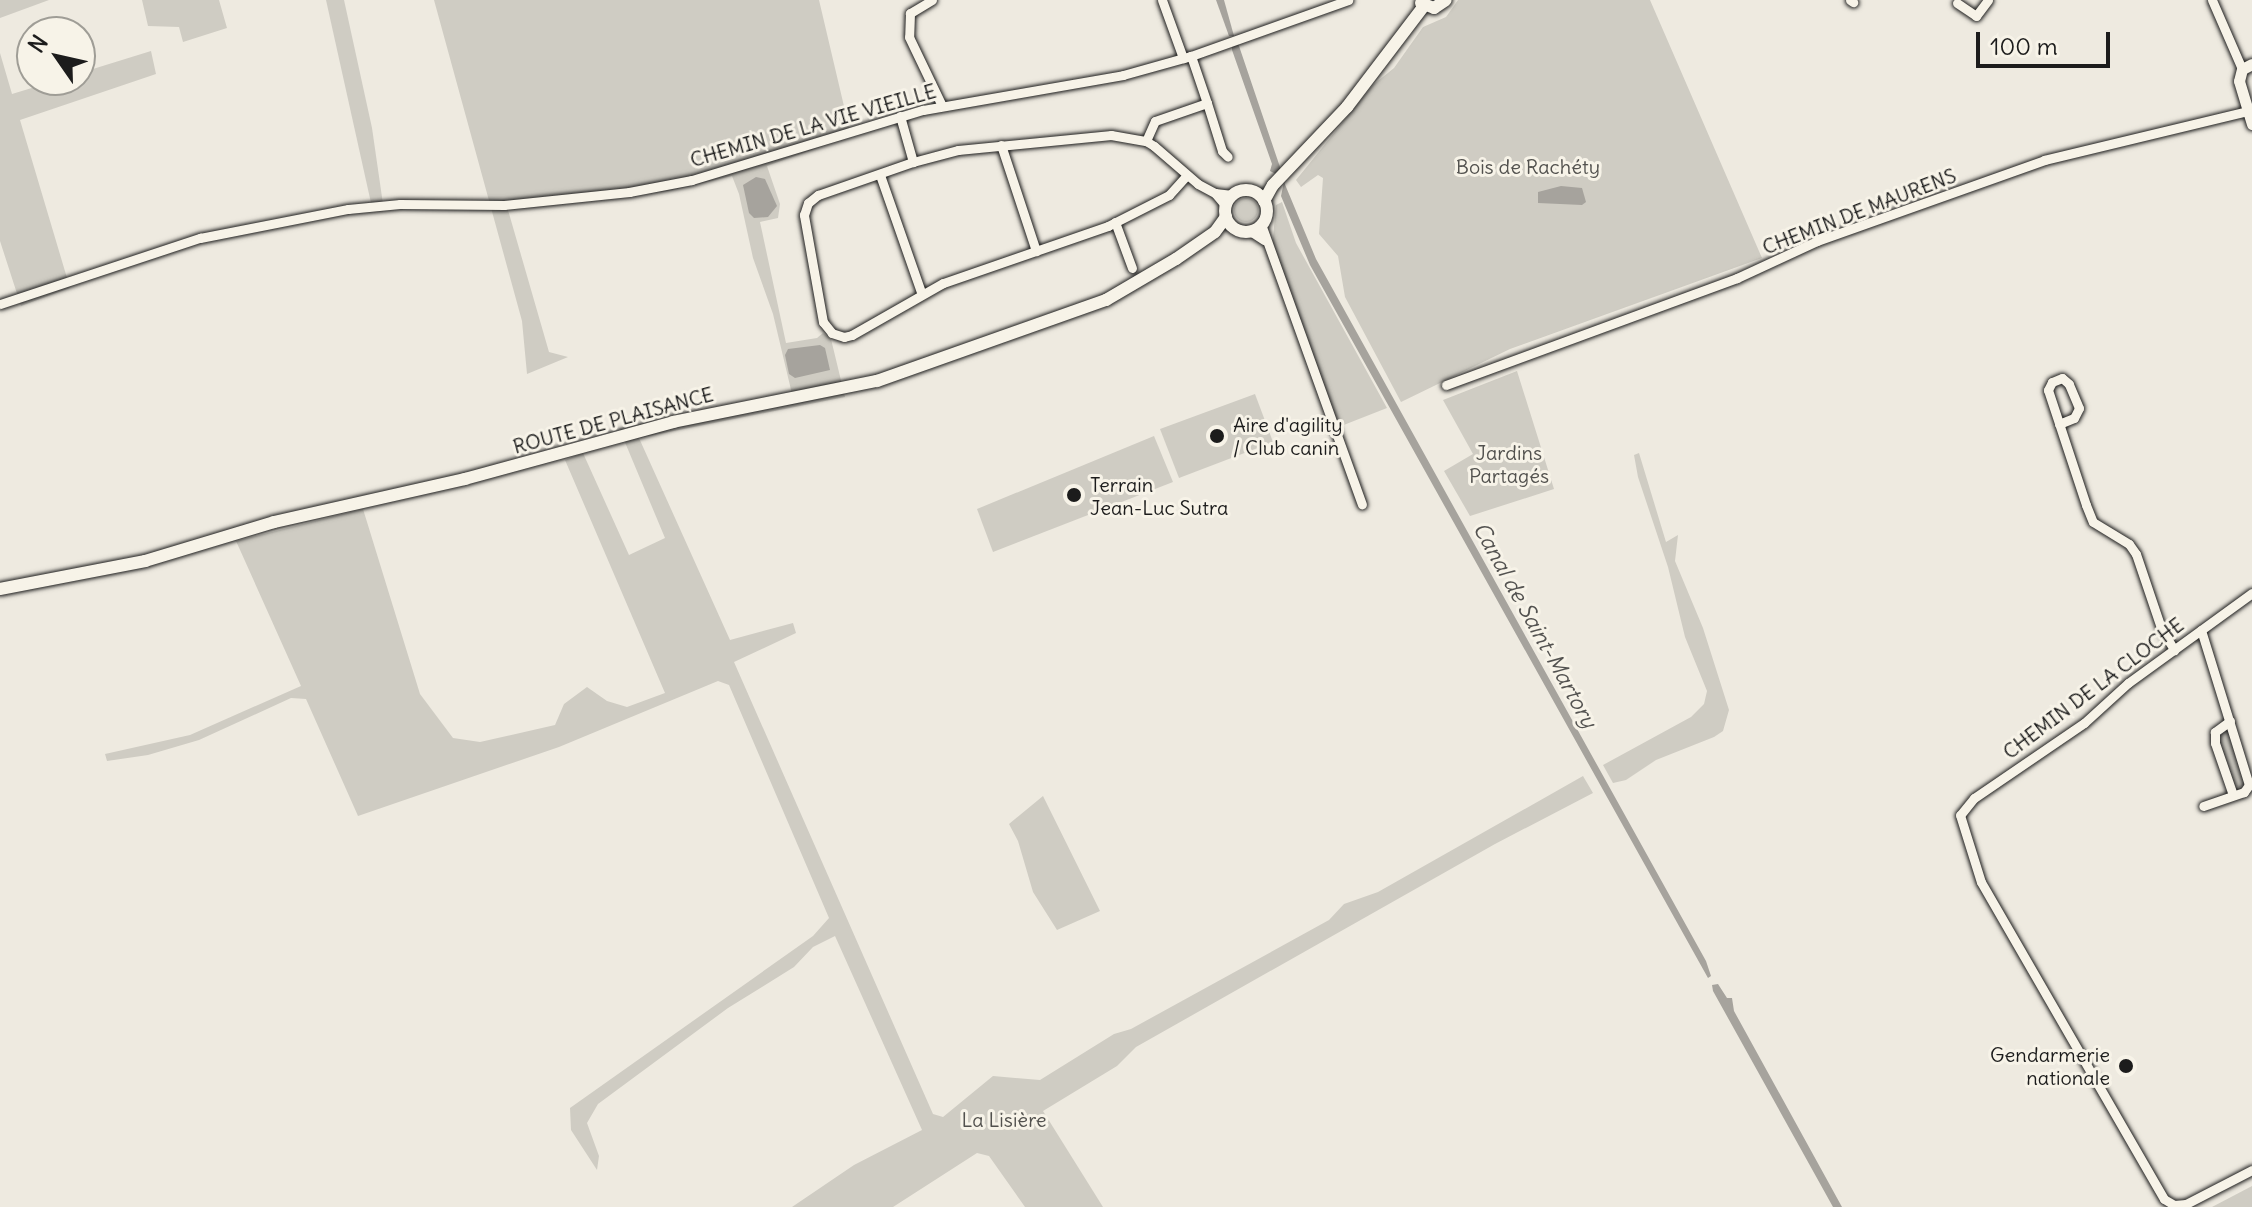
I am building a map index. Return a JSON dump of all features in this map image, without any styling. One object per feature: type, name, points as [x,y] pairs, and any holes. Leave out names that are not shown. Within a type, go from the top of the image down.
[{"type":"main road","points":[[1260,197],[1347,107],[1422,3],[1434,8],[1446,0]]},
{"type":"main road","points":[[1248,190],[1260,197],[1266,213],[1256,228],[1230,211],[1248,190]]},
{"type":"main road","name":"ROUTE DE PLAISANCE","points":[[0,589],[145,561],[262,525],[465,479],[673,422],[877,381],[1106,300],[1215,232],[1230,211]]},
{"type":"street","points":[[932,0],[910,13],[909,37],[942,106]]},
{"type":"street","points":[[1162,0],[1207,103],[1222,151],[1228,157]]},
{"type":"street","name":"CHEMIN DE LA VIE VIEILLE","points":[[0,304],[200,238],[376,205],[504,205],[629,192],[731,171],[900,116],[1123,75],[1187,57],[1348,0]]},
{"type":"street","points":[[1957,3],[1976,16],[1988,0]]},
{"type":"street","points":[[2212,0],[2247,66],[2239,81],[2252,124]]},
{"type":"street","points":[[1146,141],[1155,121],[1207,103]]},
{"type":"street","name":"CHEMIN DE MAURENS","points":[[1446,385],[1737,278],[1817,241],[2032,165],[2248,111]]},
{"type":"street","points":[[900,116],[913,162]]},
{"type":"street","points":[[1187,175],[1169,195],[1115,222],[921,292],[852,335],[844,337],[832,333],[823,322],[804,215],[808,203],[818,195],[913,162],[958,150],[1111,135],[1146,141],[1187,175],[1215,193],[1230,211]]},
{"type":"street","points":[[1001,145],[1036,251]]},
{"type":"street","points":[[880,175],[921,292]]},
{"type":"street","points":[[1115,222],[1132,268]]},
{"type":"street","points":[[1256,228],[1264,240],[1362,504]]},
{"type":"street","points":[[2059,424],[2074,418],[2079,408],[2069,384],[2062,378],[2052,382],[2048,390],[2059,424],[2093,522],[2129,544],[2136,554],[2161,628],[2174,650]]},
{"type":"street","name":"CHEMIN DE LA CLOCHE","points":[[2252,593],[2128,683],[2102,709],[1974,798],[1960,815],[1981,882],[2153,1182],[2169,1203],[2186,1204],[2252,1170]]},
{"type":"street","points":[[2201,630],[2249,785],[2244,792],[2203,806]]},
{"type":"street","points":[[2230,721],[2215,732],[2215,743],[2233,795]]},
{"type":"green space","points":[[0,0],[49,0],[0,18]]},
{"type":"green space","points":[[142,0],[219,0],[227,28],[183,42],[179,27],[148,26]]},
{"type":"green space","points":[[326,0],[344,0],[372,128],[384,211],[373,212]]},
{"type":"green space","name":"La Lisière","points":[[434,0],[819,0],[851,136],[767,166],[780,204],[778,218],[760,222],[786,343],[817,338],[823,333],[831,339],[845,397],[639,438],[730,640],[793,623],[796,633],[734,662],[933,1114],[943,1117],[993,1076],[1040,1080],[1114,1034],[1131,1029],[1329,920],[1344,904],[1378,892],[1583,776],[1593,793],[1495,844],[1136,1047],[1117,1066],[1043,1111],[1103,1207],[1025,1207],[989,1156],[977,1153],[893,1207],[792,1207],[854,1165],[922,1130],[835,936],[813,947],[794,967],[728,1008],[598,1104],[587,1123],[599,1156],[597,1170],[571,1130],[570,1108],[813,936],[829,918],[729,685],[718,681],[559,747],[358,816],[306,699],[291,698],[199,740],[148,755],[107,761],[105,754],[190,735],[301,686],[236,541],[363,509],[420,694],[453,738],[480,742],[555,725],[564,704],[587,687],[607,701],[627,707],[665,693],[565,460],[583,453],[629,555],[665,538],[619,428],[792,394],[773,314],[753,258],[739,194],[732,176],[669,191],[508,210],[549,352],[568,357],[527,374],[522,321]]},
{"type":"green space","name":"Bois de Rachéty","points":[[1458,0],[1650,0],[1762,258],[1510,349],[1401,402],[1345,297],[1338,256],[1319,234],[1323,178],[1318,175],[1301,187],[1296,180],[1373,85],[1394,68],[1423,27],[1446,17]]},
{"type":"green space","points":[[151,51],[156,74],[96,94],[96,68]]},
{"type":"green space","points":[[0,53],[12,94],[91,96],[20,120],[70,288],[21,306],[0,241]]},
{"type":"green space","points":[[1246,198],[1254,202],[1258,210],[1254,218],[1246,222],[1238,218],[1234,210],[1238,202]]},
{"type":"green space","points":[[1282,202],[1296,243],[1387,408],[1336,428],[1272,250],[1276,205]]},
{"type":"green space","name":"Jardins Partagés","points":[[1517,371],[1554,489],[1470,516],[1444,471],[1473,454],[1443,400]]},
{"type":"green space","name":"Aire d'agility / Club canin","points":[[1255,394],[1273,442],[1179,478],[1160,429]]},
{"type":"green space","name":"Terrain Jean-Luc Sutra","points":[[1154,436],[1173,482],[993,552],[977,509]]},
{"type":"green space","points":[[1639,453],[1666,542],[1678,535],[1675,561],[1703,628],[1729,710],[1723,731],[1714,737],[1656,760],[1626,780],[1613,783],[1603,765],[1691,717],[1704,704],[1707,691],[1685,637],[1668,567],[1638,477],[1634,455]]},
{"type":"green space","points":[[2223,732],[2229,733],[2245,784],[2240,787],[2235,786],[2219,741]]},
{"type":"green space","points":[[1043,796],[1100,911],[1057,930],[1033,892],[1018,841],[1009,824]]},
{"type":"green space","points":[[2252,1186],[2252,1207],[2212,1207]]},
{"type":"shaded area","points":[[1216,0],[1224,0],[1234,36],[1229,36]]},
{"type":"shaded area","points":[[1238,43],[1281,170],[1276,174],[1270,171],[1272,164],[1232,50],[1232,45]]},
{"type":"shaded area","points":[[756,177],[765,179],[777,206],[768,217],[754,218],[749,213],[743,185]]},
{"type":"shaded area","points":[[1284,182],[1316,259],[1706,961],[1711,976],[1708,978],[1310,265],[1281,196]]},
{"type":"shaded area","points":[[1561,186],[1582,188],[1586,202],[1582,205],[1538,203],[1538,192]]},
{"type":"shaded area","points":[[820,345],[825,348],[830,370],[795,378],[789,374],[785,355],[788,349]]},
{"type":"shaded area","points":[[1718,984],[1727,998],[1732,998],[1734,1011],[1842,1207],[1833,1207],[1713,991],[1712,985]]},
{"type":"place","name":"Aire d'agility / Club canin","points":[[1217,436]]},
{"type":"place","name":"Terrain Jean-Luc Sutra","points":[[1074,495]]},
{"type":"place","name":"Gendarmerie nationale","points":[[2126,1066]]},
{"type":"water label","name":"Canal de Saint-Martory","points":[[1535,625]]}]
